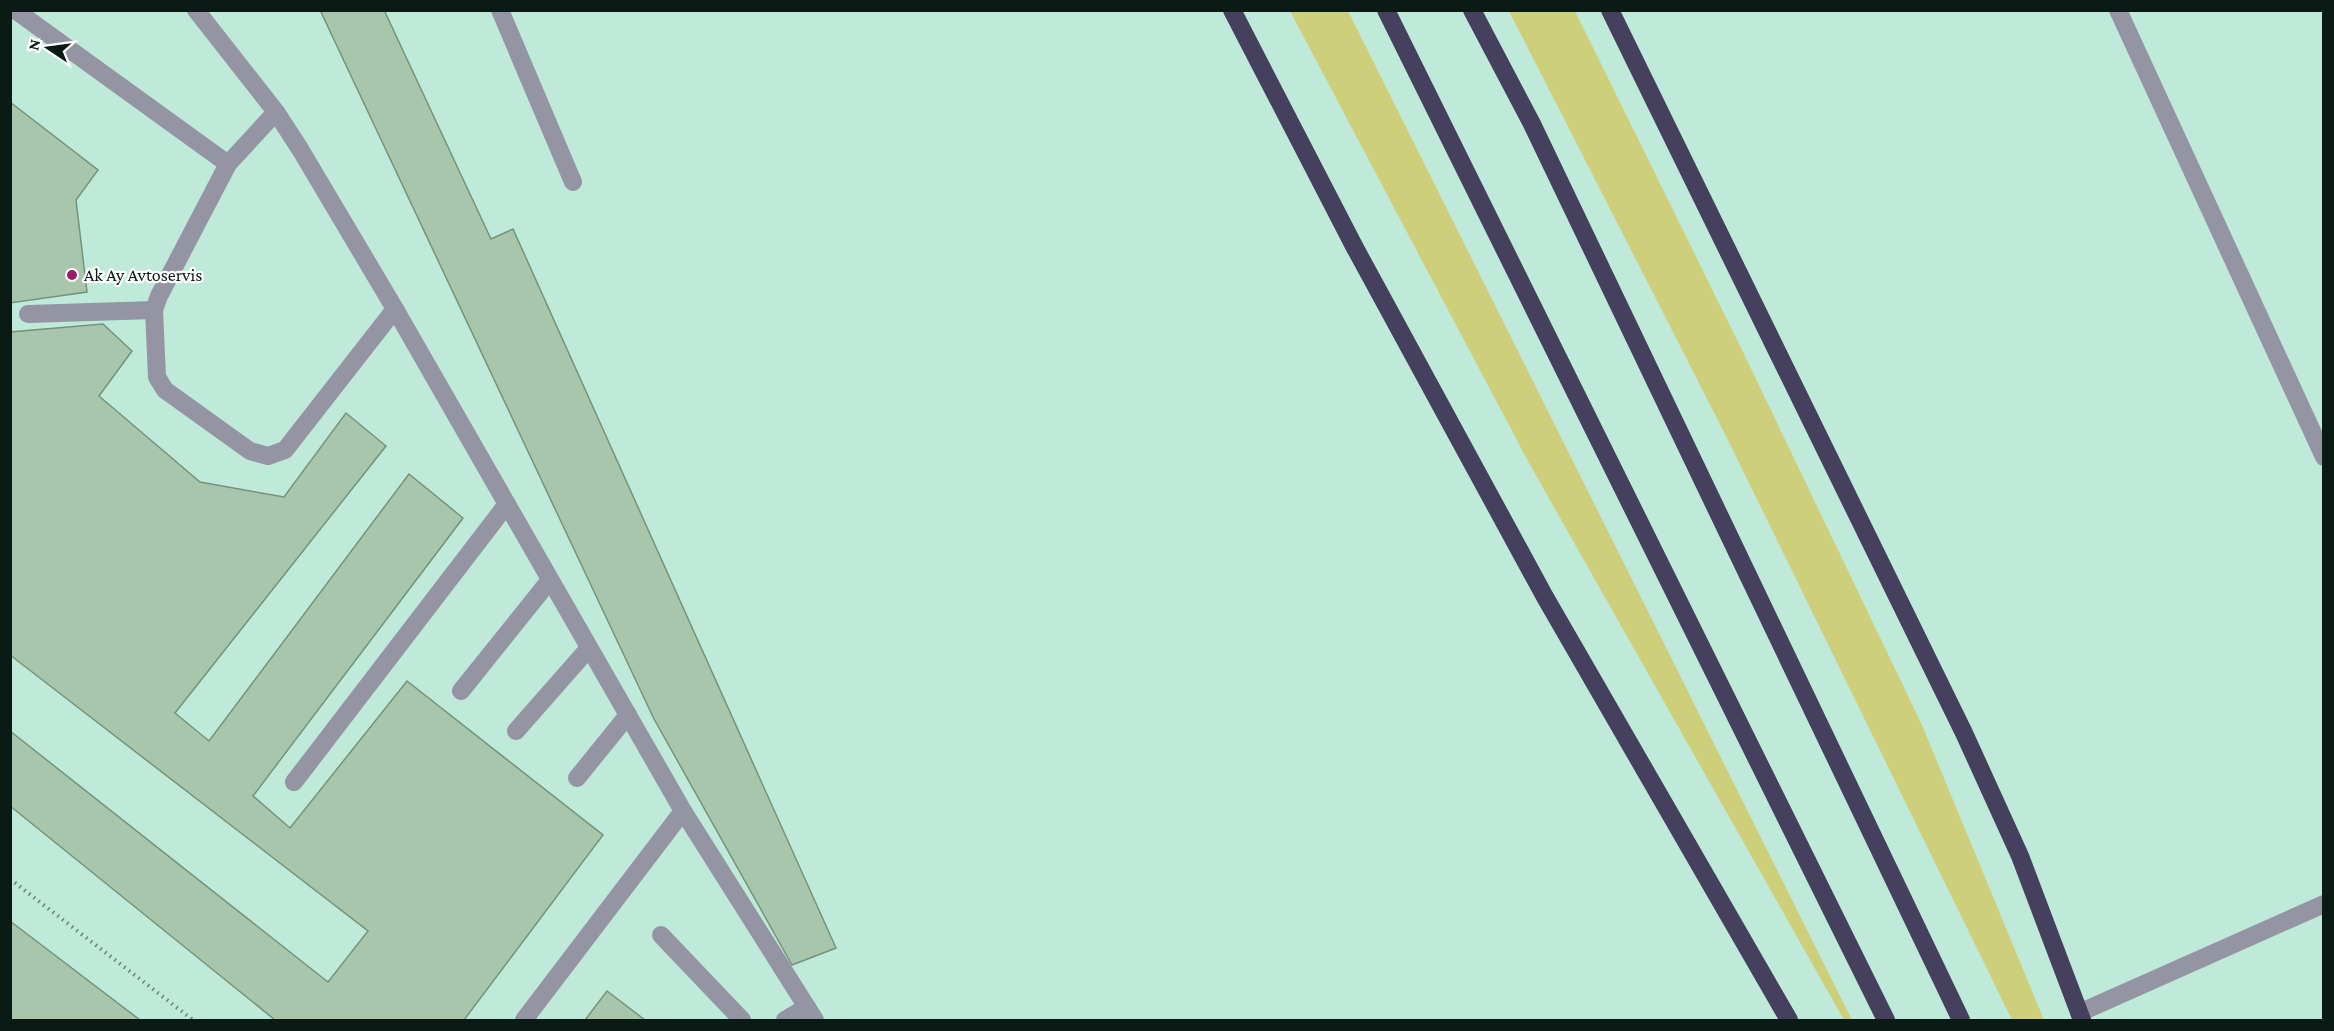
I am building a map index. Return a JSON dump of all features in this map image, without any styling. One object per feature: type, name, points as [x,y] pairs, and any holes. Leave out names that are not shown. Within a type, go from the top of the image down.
[{"type":"highway","points":[[1232,10],[1354,246],[1545,597],[1789,1020]]},
{"type":"highway","points":[[1386,10],[1886,1020]]},
{"type":"highway","points":[[1472,10],[1532,124],[1961,1020]]},
{"type":"highway","points":[[1610,10],[1964,733],[2020,856],[2081,1017]]},
{"type":"street","points":[[15,10],[228,164]]},
{"type":"street","points":[[196,10],[276,112],[300,149],[395,309],[683,811],[811,1014],[785,1020]]},
{"type":"street","points":[[500,10],[573,182]]},
{"type":"street","points":[[2118,10],[2324,457]]},
{"type":"street","points":[[276,112],[228,164],[159,296],[154,310],[157,377],[165,390],[250,452],[267,456],[285,450],[395,309]]},
{"type":"street","points":[[28,314],[154,310]]},
{"type":"street","points":[[294,782],[507,504]]},
{"type":"street","points":[[461,692],[550,580]]},
{"type":"street","points":[[516,731],[589,648]]},
{"type":"street","points":[[577,778],[628,715]]},
{"type":"street","points":[[524,1020],[683,811]]},
{"type":"street","points":[[2081,1017],[2324,904]]},
{"type":"street","points":[[661,935],[742,1020]]},
{"type":"path","points":[[10,879],[193,1020]]},
{"type":"green space","points":[[1290,11],[1348,11],[1852,1020],[1844,1020],[1529,463]]},
{"type":"green space","points":[[1509,11],[1575,11],[1743,352],[1922,725],[2044,1020],[2012,1020],[1726,436]]},
{"type":"building","points":[[320,10],[384,10],[491,239],[513,229],[836,948],[792,965],[654,719]]},
{"type":"building","points":[[10,102],[98,170],[76,200],[87,292],[10,303]]},
{"type":"building","points":[[103,324],[132,351],[99,396],[200,482],[284,497],[346,413],[386,446],[175,713],[209,741],[409,474],[463,518],[253,796],[290,828],[407,681],[603,835],[464,1020],[275,1020],[10,806],[10,731],[328,982],[368,931],[10,655],[10,332]]},
{"type":"building","points":[[10,921],[140,1020],[10,1020]]},
{"type":"building","points":[[607,991],[645,1020],[585,1020]]},
{"type":"place","name":"Ak Ay Avtoservis","points":[[72,275]]}]
